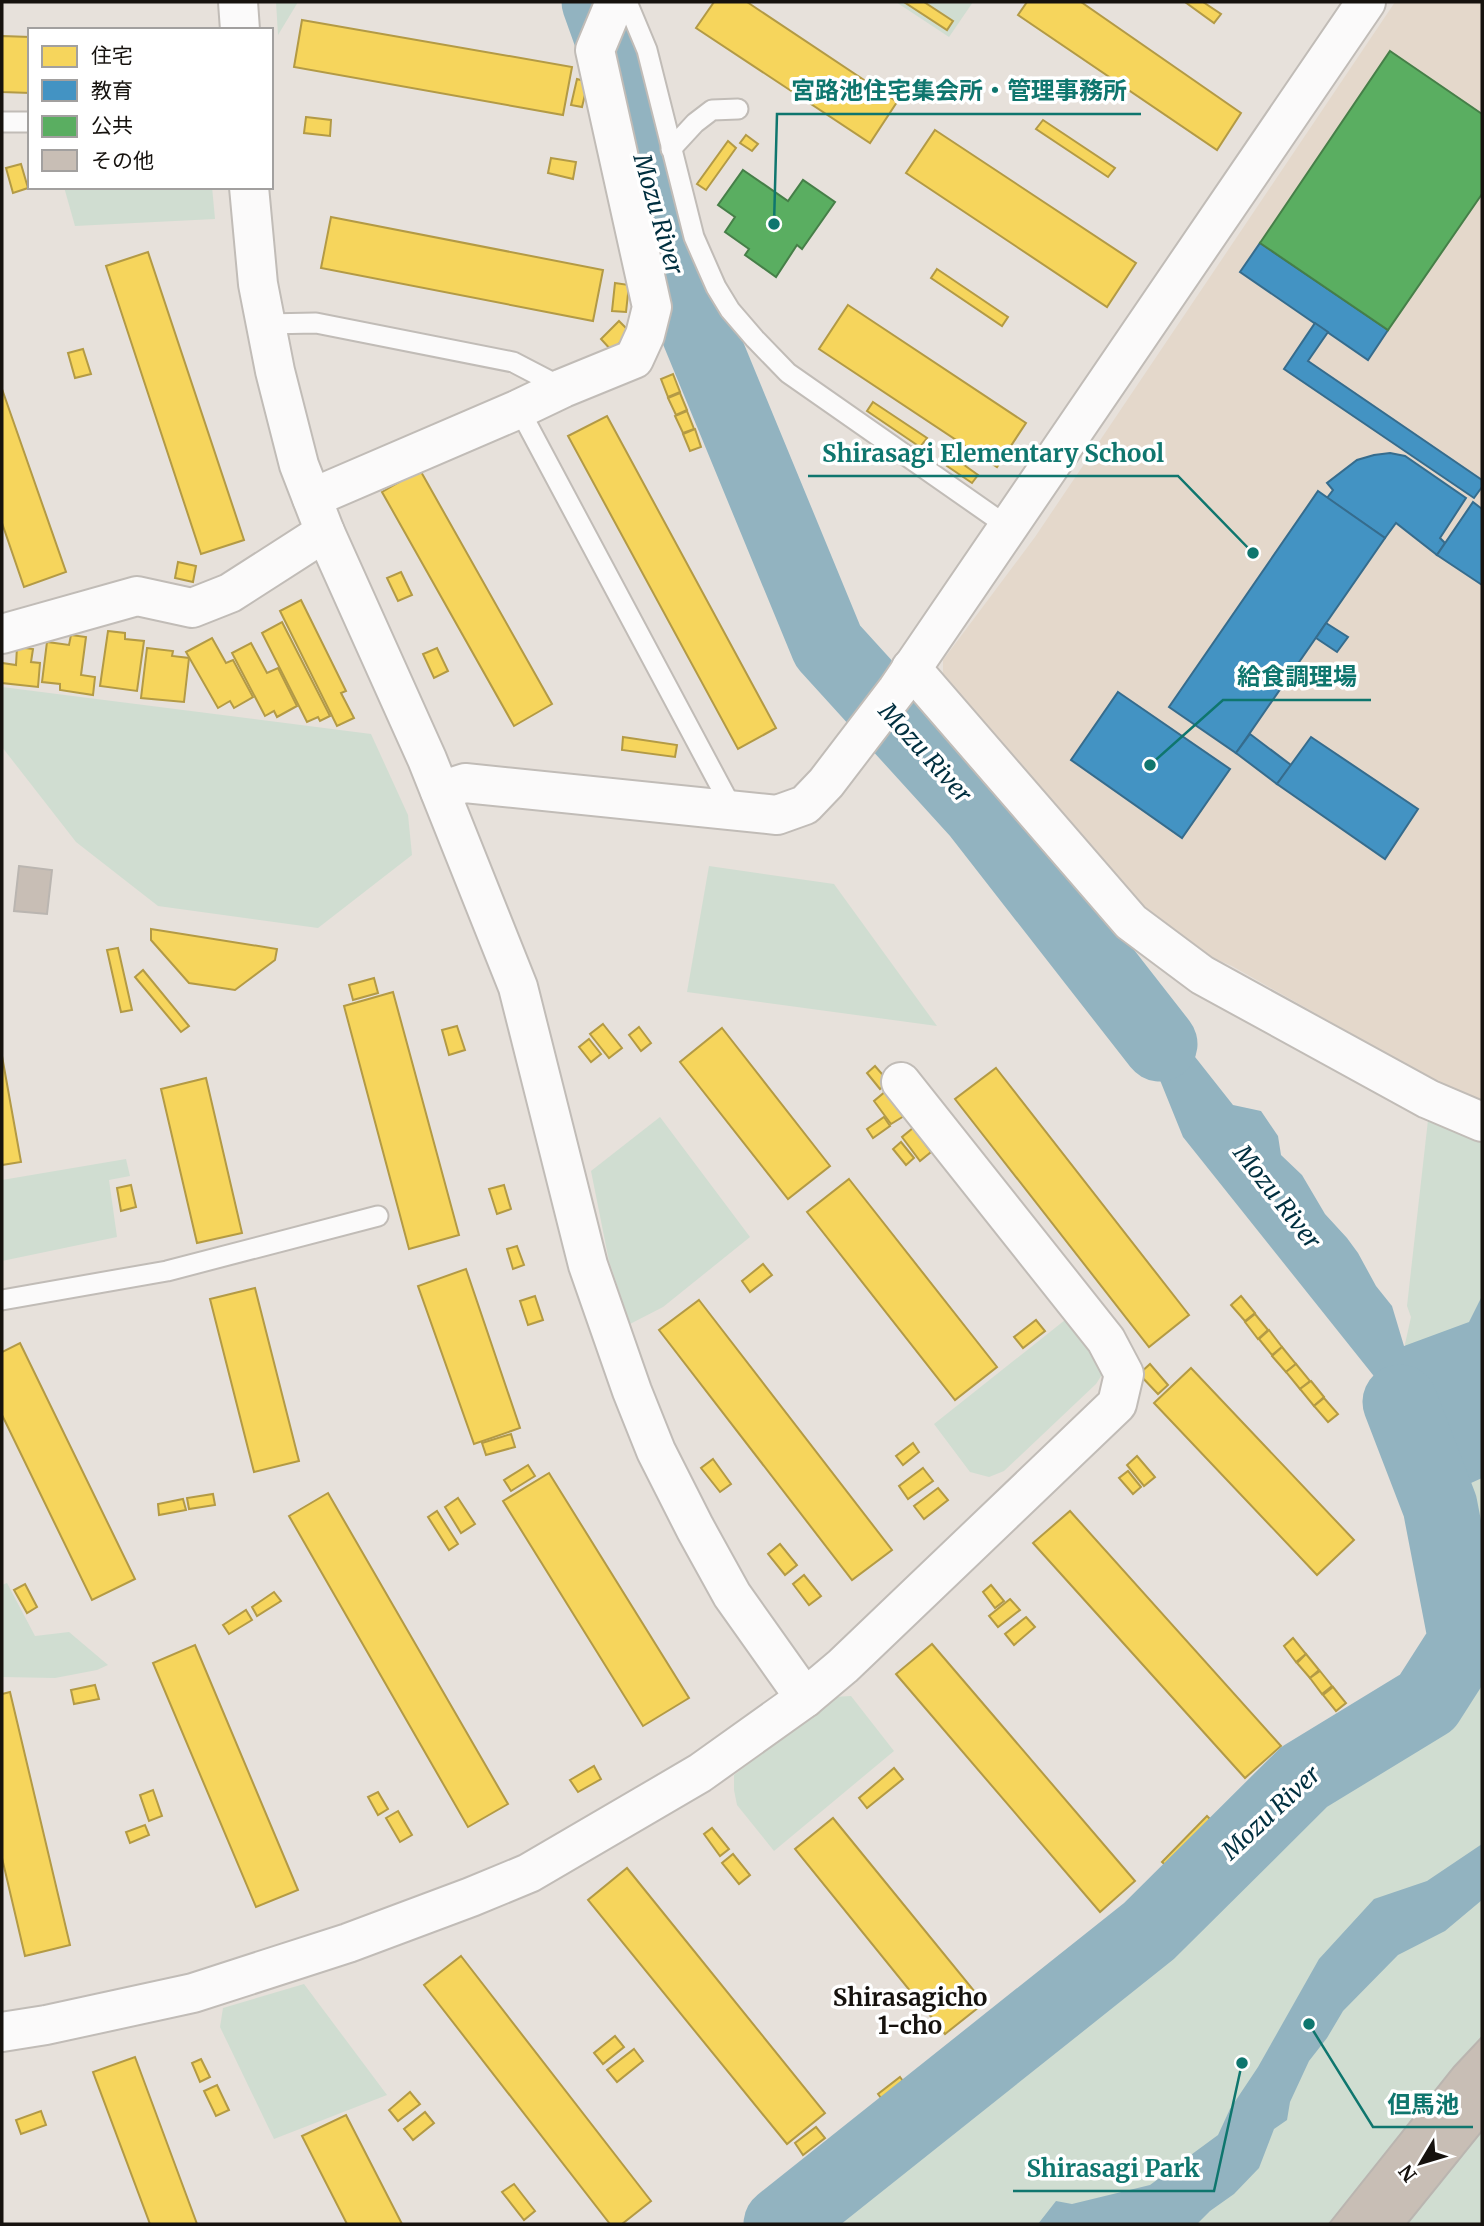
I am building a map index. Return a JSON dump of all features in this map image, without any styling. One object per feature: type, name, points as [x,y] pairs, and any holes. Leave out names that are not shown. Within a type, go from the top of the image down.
[{"type":"street","points":[[238,2],[240,28]]},
{"type":"street","points":[[440,791],[465,783],[778,815],[805,805],[827,783],[894,693],[1366,2]]},
{"type":"street","points":[[2,634],[137,596],[192,608],[230,593],[318,515],[519,409],[634,359],[645,335],[652,306],[595,50],[613,14]]},
{"type":"street","points":[[249,189],[258,284],[275,371],[299,465],[318,515],[440,791],[518,987],[588,1265],[632,1391],[656,1451],[732,1595],[805,1698]]},
{"type":"street","points":[[894,693],[1131,922],[1202,975],[1429,1099],[1482,1122]]},
{"type":"street","points":[[2,2032],[193,1993],[348,1943],[471,1898],[529,1873],[700,1773],[805,1698],[843,1666],[1117,1404],[1124,1374],[1106,1340],[901,1082]]},
{"type":"lane","points":[[613,14],[647,50],[694,237],[716,287],[730,310],[788,373],[1007,526]]},
{"type":"lane","points":[[671,149],[712,110],[738,109]]},
{"type":"lane","points":[[2,122],[28,122]]},
{"type":"lane","points":[[266,324],[316,323],[513,362],[563,388]]},
{"type":"lane","points":[[519,409],[733,810]]},
{"type":"lane","points":[[2,1300],[167,1271],[378,1216]]},
{"type":"shaded area","points":[[276,2],[298,2],[278,35]]},
{"type":"shaded area","points":[[896,2],[973,2],[949,37]]},
{"type":"shaded area","points":[[1395,2],[1482,2],[1482,1103],[1428,1077],[1232,966],[1197,951],[1145,909],[943,680],[943,660],[1035,537]]},
{"type":"shaded area","points":[[65,189],[212,189],[215,219],[75,226]]},
{"type":"shaded area","points":[[2,687],[371,734],[408,815],[412,855],[318,928],[158,906],[76,842],[2,747]]},
{"type":"shaded area","points":[[709,866],[834,884],[937,1026],[687,992]]},
{"type":"shaded area","points":[[660,1117],[750,1237],[663,1307],[630,1324],[609,1261],[591,1171]]},
{"type":"shaded area","points":[[1428,1120],[1464,1130],[1482,1139],[1482,1637],[1452,1521],[1451,1496],[1405,1344],[1411,1317],[1407,1306]]},
{"type":"shaded area","points":[[126,1159],[130,1176],[109,1180],[117,1237],[2,1261],[2,1180]]},
{"type":"shaded area","points":[[1070,1316],[1105,1370],[1096,1384],[1004,1471],[989,1477],[970,1472],[934,1424]]},
{"type":"shaded area","points":[[7,1583],[35,1636],[69,1632],[108,1665],[97,1670],[55,1678],[2,1677],[2,1585]]},
{"type":"shaded area","points":[[1482,1641],[1482,2224],[798,2224],[1205,1902],[1320,1784],[1437,1716]]},
{"type":"shaded area","points":[[851,1696],[894,1751],[774,1851],[737,1805],[734,1775],[834,1697]]},
{"type":"shaded area","points":[[304,1984],[387,2095],[274,2139],[220,2027],[223,2008]]},
{"type":"water","points":[[1103,958],[1173,1029],[1233,1105],[1261,1111],[1278,1136],[1281,1155],[1302,1175],[1325,1214],[1358,1253],[1376,1286],[1392,1306],[1404,1346],[1469,1322],[1482,1296],[1482,1478],[1427,1503],[1377,1380],[1183,1137],[1149,1053],[1092,968]]},
{"type":"water","points":[[1482,1844],[1482,1900],[1445,1931],[1398,1955],[1343,2011],[1309,2061],[1290,2102],[1287,2120],[1274,2129],[1259,2168],[1234,2194],[1197,2224],[1038,2224],[1056,2201],[1072,2204],[1150,2185],[1218,2135],[1230,2109],[1258,2067],[1319,1959],[1374,1899],[1427,1881]]},
{"type":"building: 住宅","points":[[714,2],[747,2],[897,102],[870,143],[696,28]]},
{"type":"building: 住宅","points":[[904,2],[924,2],[953,21],[947,30]]},
{"type":"building: 住宅","points":[[1027,2],[1081,2],[1241,113],[1217,150],[1018,15]]},
{"type":"building: 住宅","points":[[1185,2],[1203,2],[1221,14],[1214,23]]},
{"type":"building: 住宅","points":[[302,20],[572,67],[563,115],[294,67]]},
{"type":"building: 住宅","points":[[2,36],[28,37],[28,93],[2,92]]},
{"type":"building: 住宅","points":[[577,79],[588,82],[582,107],[571,105]]},
{"type":"building: 住宅","points":[[306,117],[331,120],[330,136],[304,133]]},
{"type":"building: 住宅","points":[[1043,120],[1115,168],[1108,177],[1036,129]]},
{"type":"building: 住宅","points":[[935,130],[1136,263],[1107,307],[906,173]]},
{"type":"building: 住宅","points":[[746,135],[758,144],[752,151],[740,143]]},
{"type":"building: 住宅","points":[[728,141],[736,148],[706,190],[697,184]]},
{"type":"building: 住宅","points":[[551,158],[576,162],[573,179],[548,173]]},
{"type":"building: 住宅","points":[[21,164],[28,188],[13,193],[6,168]]},
{"type":"building: 住宅","points":[[331,217],[603,270],[593,321],[321,268]]},
{"type":"building: 住宅","points":[[148,252],[244,540],[201,554],[106,266]]},
{"type":"building: 住宅","points":[[937,269],[1008,317],[1002,326],[931,278]]},
{"type":"building: 住宅","points":[[615,283],[629,285],[626,312],[612,311]]},
{"type":"building: 住宅","points":[[848,305],[1026,423],[997,467],[819,349]]},
{"type":"building: 住宅","points":[[619,321],[630,332],[612,351],[601,339]]},
{"type":"building: 住宅","points":[[83,349],[91,374],[75,378],[68,353]]},
{"type":"building: 住宅","points":[[673,374],[680,392],[668,397],[661,379]]},
{"type":"building: 住宅","points":[[2,389],[66,572],[24,587],[2,523]]},
{"type":"building: 住宅","points":[[680,393],[687,410],[676,415],[668,398]]},
{"type":"building: 住宅","points":[[873,402],[927,438],[920,447],[867,411]]},
{"type":"building: 住宅","points":[[687,411],[694,429],[683,433],[675,416]]},
{"type":"building: 住宅","points":[[607,416],[776,728],[738,749],[568,436]]},
{"type":"building: 住宅","points":[[695,429],[701,447],[690,451],[683,434]]},
{"type":"building: 住宅","points":[[953,457],[978,475],[972,483],[947,466]]},
{"type":"building: 住宅","points":[[420,470],[552,704],[514,726],[382,492]]},
{"type":"building: 住宅","points":[[178,562],[196,566],[193,582],[175,578]]},
{"type":"building: 住宅","points":[[401,572],[412,595],[398,601],[387,578]]},
{"type":"building: 住宅","points":[[301,600],[346,691],[341,693],[354,718],[337,726],[280,611]]},
{"type":"building: 住宅","points":[[282,622],[330,716],[320,721],[318,717],[307,722],[262,633]]},
{"type":"building: 住宅","points":[[108,631],[125,633],[125,639],[144,641],[137,691],[100,686]]},
{"type":"building: 住宅","points":[[71,635],[86,637],[81,675],[95,677],[93,695],[60,690],[60,684],[42,682],[47,642],[69,645]]},
{"type":"building: 住宅","points":[[212,638],[226,663],[233,660],[253,697],[234,708],[230,701],[218,708],[186,652]]},
{"type":"building: 住宅","points":[[251,643],[267,673],[278,668],[297,706],[277,717],[274,711],[265,716],[232,653]]},
{"type":"building: 住宅","points":[[17,647],[33,649],[31,662],[40,663],[38,687],[2,683],[2,663],[16,665]]},
{"type":"building: 住宅","points":[[147,648],[173,651],[172,656],[189,658],[184,702],[141,698]]},
{"type":"building: 住宅","points":[[437,648],[448,671],[434,678],[423,654]]},
{"type":"building: 住宅","points":[[623,737],[677,745],[675,757],[622,750]]},
{"type":"building: 住宅","points":[[151,929],[277,949],[275,960],[235,990],[189,983],[151,940]]},
{"type":"building: 住宅","points":[[118,948],[132,1010],[121,1012],[107,950]]},
{"type":"building: 住宅","points":[[143,970],[189,1026],[181,1032],[135,977]]},
{"type":"building: 住宅","points":[[374,978],[378,993],[353,1000],[349,985]]},
{"type":"building: 住宅","points":[[393,992],[459,1235],[409,1249],[344,1006]]},
{"type":"building: 住宅","points":[[603,1024],[622,1048],[609,1058],[590,1034]]},
{"type":"building: 住宅","points":[[457,1026],[465,1050],[449,1055],[442,1030]]},
{"type":"building: 住宅","points":[[639,1027],[651,1043],[641,1051],[629,1035]]},
{"type":"building: 住宅","points":[[722,1028],[830,1166],[788,1199],[680,1062]]},
{"type":"building: 住宅","points":[[589,1039],[601,1054],[591,1062],[579,1047]]},
{"type":"building: 住宅","points":[[2,1056],[21,1162],[2,1165]]},
{"type":"building: 住宅","points":[[875,1066],[889,1082],[880,1089],[867,1073]]},
{"type":"building: 住宅","points":[[996,1068],[1189,1315],[1149,1347],[955,1099]]},
{"type":"building: 住宅","points":[[206,1078],[242,1233],[197,1243],[161,1089]]},
{"type":"building: 住宅","points":[[886,1091],[904,1116],[891,1124],[874,1101]]},
{"type":"building: 住宅","points":[[884,1117],[890,1126],[873,1138],[867,1129]]},
{"type":"building: 住宅","points":[[913,1128],[931,1152],[920,1161],[902,1137]]},
{"type":"building: 住宅","points":[[901,1142],[914,1158],[906,1165],[893,1149]]},
{"type":"building: 住宅","points":[[849,1179],[997,1367],[955,1400],[807,1212]]},
{"type":"building: 住宅","points":[[131,1185],[136,1207],[121,1211],[117,1188]]},
{"type":"building: 住宅","points":[[504,1185],[511,1209],[497,1214],[489,1189]]},
{"type":"building: 住宅","points":[[517,1246],[524,1265],[513,1269],[507,1249]]},
{"type":"building: 住宅","points":[[763,1264],[772,1275],[750,1292],[742,1281]]},
{"type":"building: 住宅","points":[[466,1269],[520,1428],[474,1444],[418,1286]]},
{"type":"building: 住宅","points":[[255,1288],[299,1461],[254,1472],[210,1299]]},
{"type":"building: 住宅","points":[[535,1296],[543,1320],[528,1325],[520,1301]]},
{"type":"building: 住宅","points":[[1241,1296],[1255,1313],[1245,1321],[1231,1305]]},
{"type":"building: 住宅","points":[[699,1300],[892,1550],[852,1580],[659,1330]]},
{"type":"building: 住宅","points":[[1255,1314],[1268,1330],[1258,1339],[1245,1322]]},
{"type":"building: 住宅","points":[[1036,1320],[1045,1331],[1023,1348],[1014,1337]]},
{"type":"building: 住宅","points":[[1269,1330],[1282,1347],[1272,1355],[1259,1339]]},
{"type":"building: 住宅","points":[[20,1343],[135,1579],[92,1600],[2,1415],[2,1352]]},
{"type":"building: 住宅","points":[[1282,1347],[1296,1364],[1286,1372],[1272,1356]]},
{"type":"building: 住宅","points":[[1150,1364],[1168,1385],[1158,1394],[1139,1374]]},
{"type":"building: 住宅","points":[[1296,1364],[1310,1381],[1300,1389],[1286,1372]]},
{"type":"building: 住宅","points":[[1191,1368],[1354,1540],[1317,1575],[1154,1403]]},
{"type":"building: 住宅","points":[[1311,1381],[1324,1397],[1314,1406],[1300,1389]]},
{"type":"building: 住宅","points":[[1324,1398],[1338,1414],[1328,1422],[1314,1406]]},
{"type":"building: 住宅","points":[[511,1434],[515,1447],[486,1455],[482,1443]]},
{"type":"building: 住宅","points":[[913,1443],[919,1452],[903,1465],[896,1456]]},
{"type":"building: 住宅","points":[[1137,1456],[1155,1477],[1144,1486],[1127,1465]]},
{"type":"building: 住宅","points":[[713,1459],[731,1484],[720,1492],[701,1468]]},
{"type":"building: 住宅","points":[[528,1465],[535,1476],[511,1491],[504,1480]]},
{"type":"building: 住宅","points":[[923,1468],[933,1481],[908,1499],[899,1486]]},
{"type":"building: 住宅","points":[[1128,1471],[1141,1487],[1133,1494],[1119,1478]]},
{"type":"building: 住宅","points":[[549,1473],[689,1698],[643,1726],[503,1501]]},
{"type":"building: 住宅","points":[[938,1488],[948,1500],[924,1519],[914,1506]]},
{"type":"building: 住宅","points":[[328,1493],[508,1804],[468,1827],[289,1516]]},
{"type":"building: 住宅","points":[[213,1494],[215,1505],[189,1509],[187,1498]]},
{"type":"building: 住宅","points":[[458,1498],[475,1524],[461,1533],[445,1507]]},
{"type":"building: 住宅","points":[[183,1499],[186,1510],[159,1515],[158,1504]]},
{"type":"building: 住宅","points":[[437,1511],[458,1544],[449,1550],[428,1517]]},
{"type":"building: 住宅","points":[[1070,1511],[1281,1746],[1245,1778],[1033,1543]]},
{"type":"building: 住宅","points":[[780,1544],[797,1565],[785,1575],[768,1554]]},
{"type":"building: 住宅","points":[[804,1575],[821,1596],[809,1605],[793,1584]]},
{"type":"building: 住宅","points":[[25,1584],[37,1607],[27,1613],[14,1590]]},
{"type":"building: 住宅","points":[[991,1585],[1004,1601],[995,1608],[983,1592]]},
{"type":"building: 住宅","points":[[274,1592],[281,1601],[257,1616],[252,1607]]},
{"type":"building: 住宅","points":[[1010,1599],[1020,1610],[998,1627],[989,1616]]},
{"type":"building: 住宅","points":[[246,1610],[252,1620],[229,1634],[223,1625]]},
{"type":"building: 住宅","points":[[1026,1617],[1035,1627],[1014,1645],[1005,1634]]},
{"type":"building: 住宅","points":[[1293,1638],[1306,1654],[1296,1662],[1284,1646]]},
{"type":"building: 住宅","points":[[932,1644],[1135,1881],[1100,1912],[896,1674]]},
{"type":"building: 住宅","points":[[195,1645],[298,1890],[256,1907],[153,1663]]},
{"type":"building: 住宅","points":[[1306,1654],[1319,1670],[1310,1678],[1297,1663]]},
{"type":"building: 住宅","points":[[1320,1671],[1332,1686],[1322,1694],[1310,1678]]},
{"type":"building: 住宅","points":[[95,1685],[99,1699],[74,1704],[71,1690]]},
{"type":"building: 住宅","points":[[1333,1687],[1346,1703],[1336,1711],[1323,1695]]},
{"type":"building: 住宅","points":[[10,1692],[70,1945],[25,1956],[2,1858],[2,1694]]},
{"type":"building: 住宅","points":[[594,1766],[601,1779],[578,1792],[570,1780]]},
{"type":"building: 住宅","points":[[894,1768],[903,1779],[867,1808],[859,1798]]},
{"type":"building: 住宅","points":[[153,1790],[162,1816],[149,1821],[140,1795]]},
{"type":"building: 住宅","points":[[378,1792],[388,1809],[378,1815],[368,1797]]},
{"type":"building: 住宅","points":[[398,1811],[412,1835],[400,1842],[386,1818]]},
{"type":"building: 住宅","points":[[1207,1816],[1217,1826],[1172,1871],[1162,1862]]},
{"type":"building: 住宅","points":[[833,1818],[984,2003],[945,2034],[795,1849]]},
{"type":"building: 住宅","points":[[145,1825],[149,1835],[130,1843],[126,1832]]},
{"type":"building: 住宅","points":[[712,1828],[729,1849],[720,1856],[704,1834]]},
{"type":"building: 住宅","points":[[733,1854],[750,1875],[739,1884],[722,1863]]},
{"type":"building: 住宅","points":[[627,1868],[825,2113],[787,2144],[588,1900]]},
{"type":"building: 住宅","points":[[1110,1917],[1118,1927],[1068,1967],[1059,1957]]},
{"type":"building: 住宅","points":[[461,1956],[651,2201],[622,2224],[610,2224],[424,1985]]},
{"type":"building: 住宅","points":[[615,2036],[624,2047],[603,2064],[594,2053]]},
{"type":"building: 住宅","points":[[634,2049],[643,2061],[617,2082],[607,2070]]},
{"type":"building: 住宅","points":[[135,2057],[197,2224],[150,2224],[93,2072]]},
{"type":"building: 住宅","points":[[201,2059],[210,2077],[200,2082],[192,2063]]},
{"type":"building: 住宅","points":[[900,2077],[909,2089],[887,2106],[878,2094]]},
{"type":"building: 住宅","points":[[217,2085],[229,2110],[216,2116],[204,2091]]},
{"type":"building: 住宅","points":[[410,2092],[420,2104],[398,2121],[389,2110]]},
{"type":"building: 住宅","points":[[41,2111],[46,2125],[21,2134],[16,2120]]},
{"type":"building: 住宅","points":[[425,2112],[434,2123],[413,2140],[404,2129]]},
{"type":"building: 住宅","points":[[346,2115],[402,2224],[347,2224],[302,2136]]},
{"type":"building: 住宅","points":[[816,2127],[825,2138],[803,2155],[795,2143]]},
{"type":"building: 住宅","points":[[514,2184],[535,2211],[524,2220],[502,2192]]},
{"type":"building: 教育","points":[[1260,243],[1388,330],[1368,360],[1240,272]]},
{"type":"building: 教育","points":[[1315,323],[1328,332],[1308,361],[1482,480],[1482,487],[1474,498],[1284,369]]},
{"type":"building: 教育","points":[[1390,453],[1405,456],[1466,498],[1440,538],[1445,543],[1437,555],[1396,523],[1385,538],[1327,498],[1333,490],[1327,483],[1357,460]]},
{"type":"building: 教育","points":[[1318,491],[1385,538],[1236,753],[1169,707]]},
{"type":"building: 教育","points":[[1473,502],[1482,509],[1482,585],[1437,555]]},
{"type":"building: 教育","points":[[1326,623],[1348,637],[1337,652],[1316,638]]},
{"type":"building: 教育","points":[[1118,692],[1230,769],[1182,838],[1071,760]]},
{"type":"building: 教育","points":[[1250,734],[1291,765],[1277,784],[1236,753]]},
{"type":"building: 教育","points":[[1311,737],[1418,809],[1385,859],[1277,784]]},
{"type":"building: 公共","points":[[1390,51],[1482,114],[1482,194],[1388,330],[1260,243]]},
{"type":"building: 公共","points":[[743,170],[788,201],[803,180],[835,202],[802,249],[797,245],[776,277],[745,255],[749,249],[725,232],[735,217],[718,205]]},
{"type":"building: その他","points":[[19,866],[52,870],[47,914],[14,911]]},
{"type":"building: その他","points":[[1482,2037],[1482,2131],[1407,2224],[1329,2224],[1454,2067]]},
{"type":"waterway","name":"Mozu River","points":[[599,2],[614,44],[663,246],[828,646],[978,811],[1160,1044]]},
{"type":"waterway","name":"Mozu River","points":[[781,2224],[1149,1931],[1304,1777],[1427,1702],[1466,1641],[1440,1506],[1400,1402]]},
{"type":"place","name":"宮路池住宅集会所・管理事務所","points":[[774,224]]},
{"type":"place","name":"Shirasagi Elementary School","points":[[1253,553]]},
{"type":"place","name":"給食調理場","points":[[1150,765]]},
{"type":"place","name":"但馬池","points":[[1309,2024]]},
{"type":"place","name":"Shirasagi Park","points":[[1242,2063]]},
{"type":"district","name":"Shirasagicho 1-cho","points":[[910,2012]]}]
